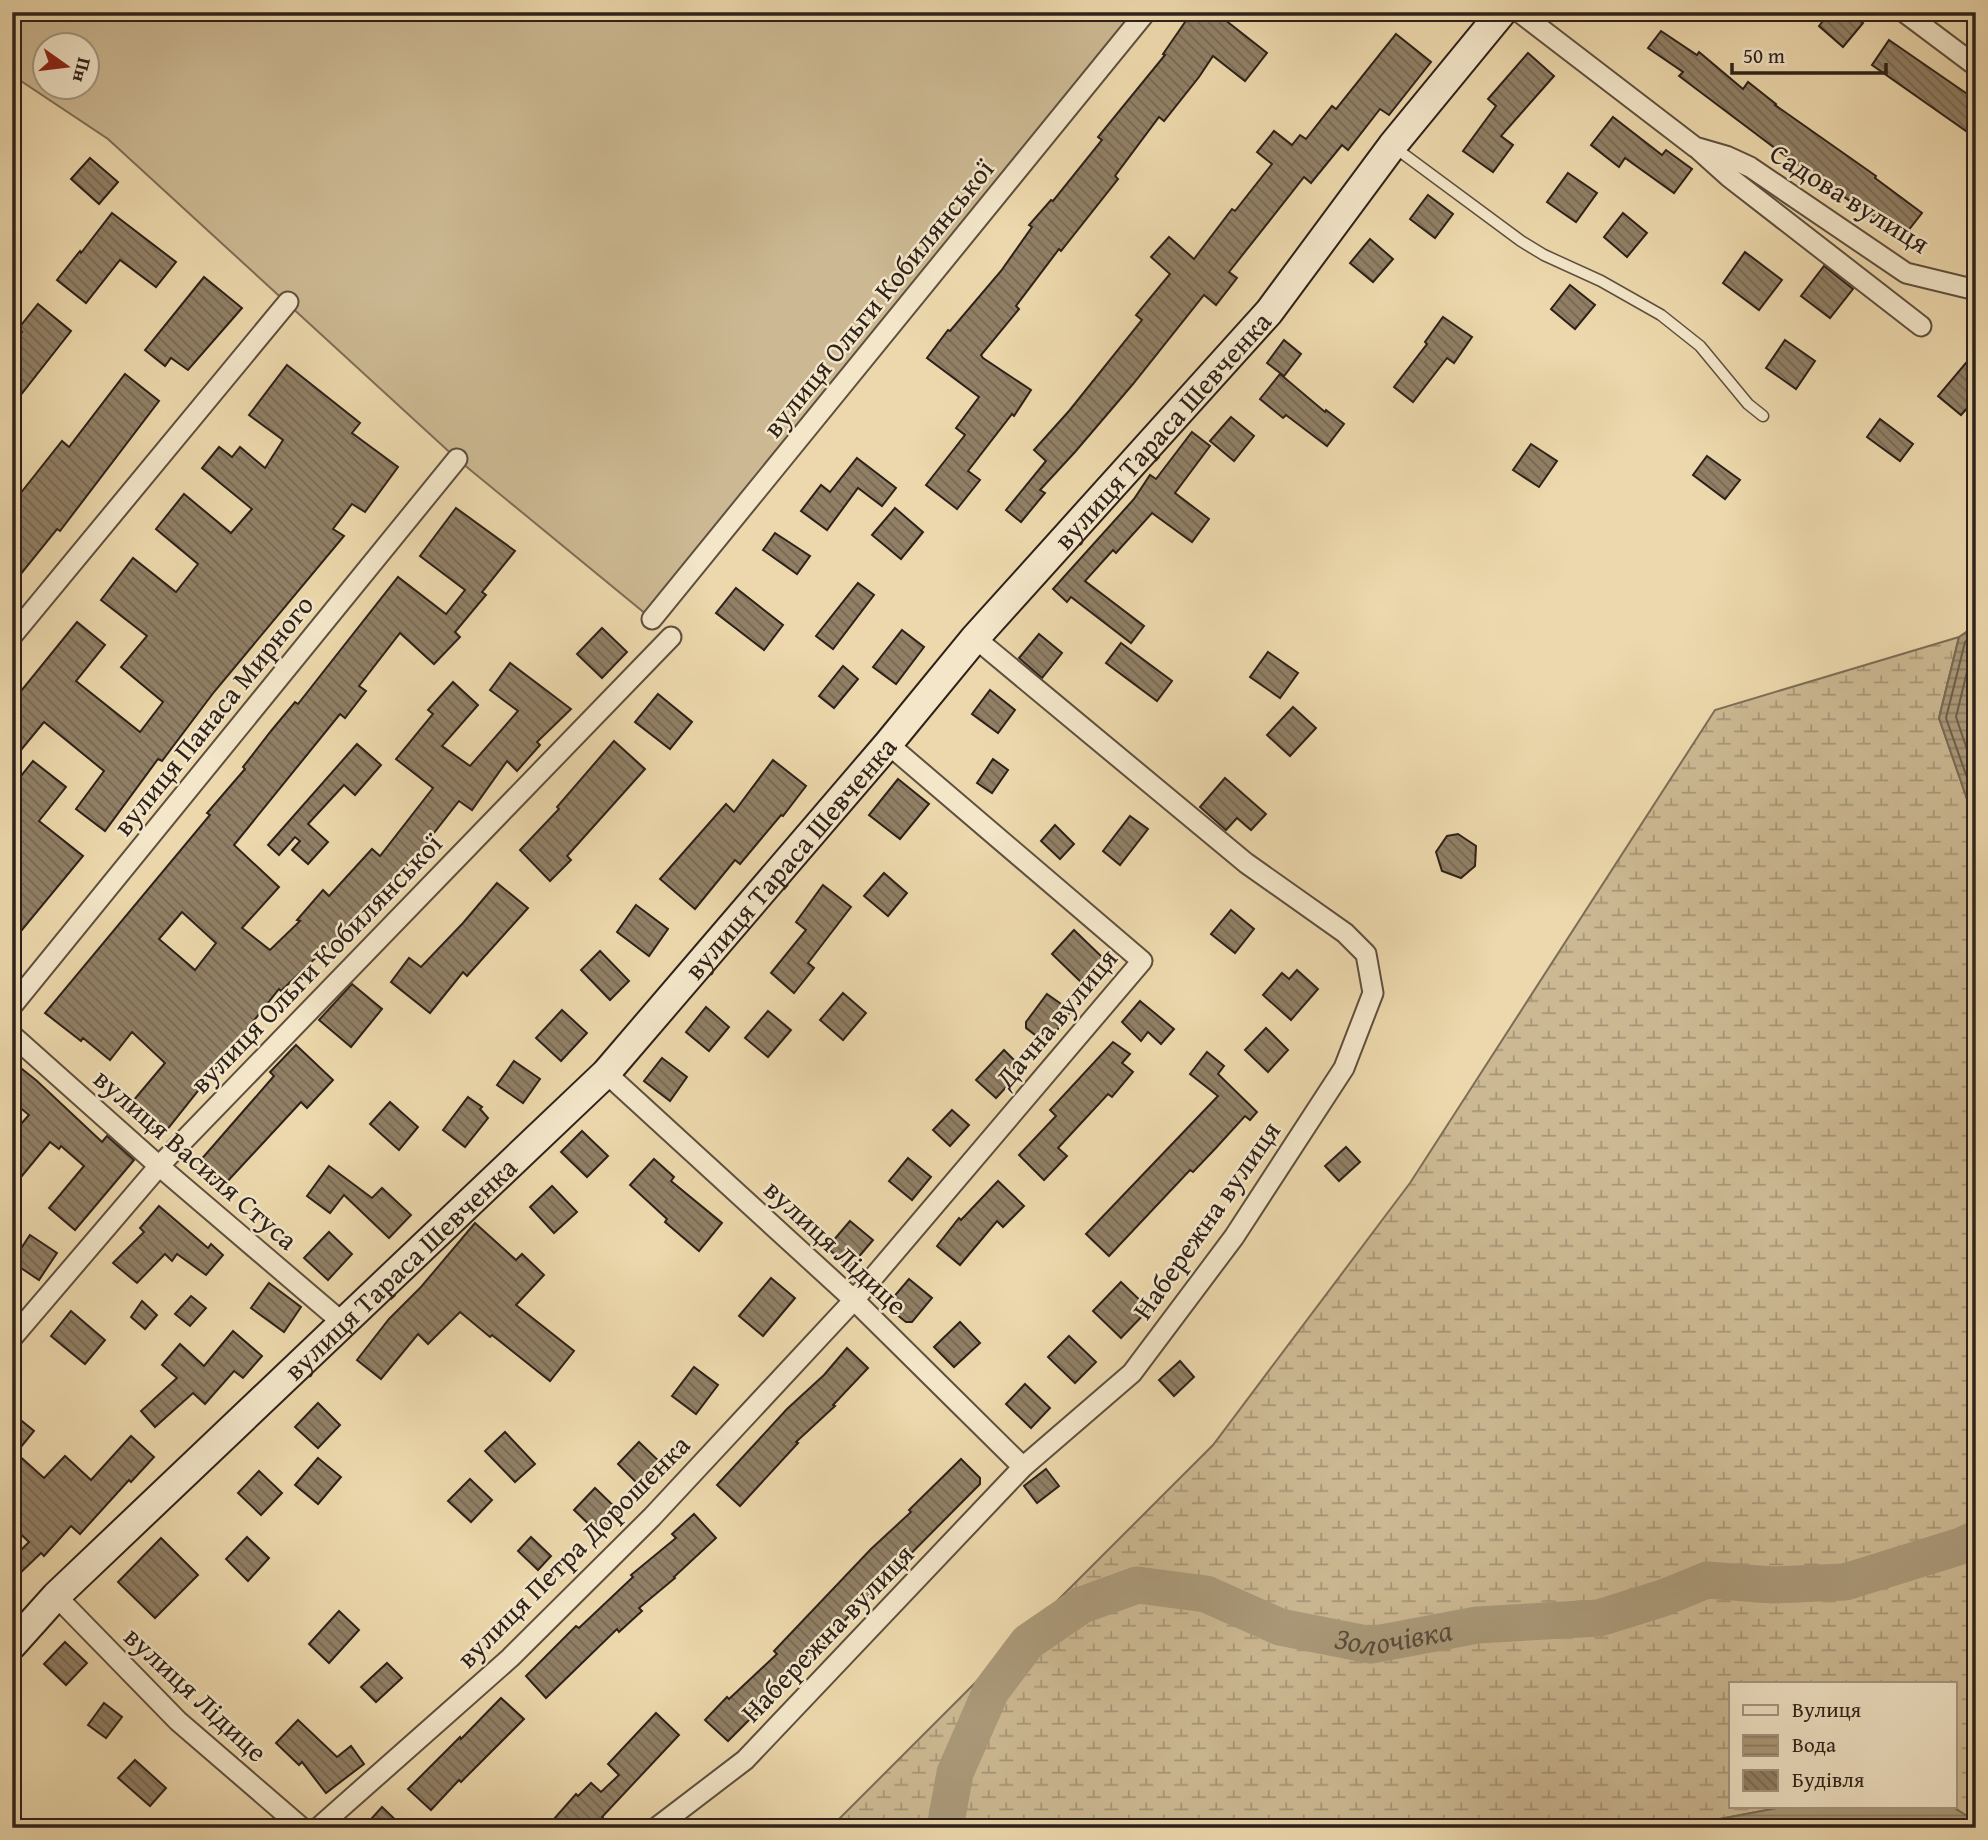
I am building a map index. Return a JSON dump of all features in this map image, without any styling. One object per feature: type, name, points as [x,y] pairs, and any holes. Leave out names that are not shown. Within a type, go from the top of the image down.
[{"type":"main road","name":"вулиця Тараса Шевченка","points":[[12,1645],[56,1596],[606,1073],[888,744],[975,638],[1269,312],[1392,146],[1502,12]]},
{"type":"street","name":"вулиця Ольги Кобилянської","points":[[652,619],[1146,12]]},
{"type":"street","name":"Садова вулиця","points":[[1519,12],[1921,326]]},
{"type":"street","points":[[1904,12],[1976,66]]},
{"type":"street","name":"Садова вулиця","points":[[1695,147],[1726,156],[1750,167],[1906,273],[1976,290]]},
{"type":"street","points":[[12,636],[288,302]]},
{"type":"street","name":"вулиця Панаса Мирного","points":[[12,1006],[457,459]]},
{"type":"street","name":"вулиця Ольги Кобилянської","points":[[12,1338],[159,1166],[671,637]]},
{"type":"street","name":"Набережна вулиця","points":[[656,1828],[745,1760],[1023,1467],[1132,1373],[1234,1237],[1344,1068],[1373,993],[1366,954],[1345,933],[1246,863],[975,638]]},
{"type":"street","name":"Дачна вулиця","points":[[854,1300],[1142,961],[888,744]]},
{"type":"street","name":"вулиця Василя Стуса","points":[[12,1035],[159,1166],[344,1323]]},
{"type":"street","name":"вулиця Лідице","points":[[606,1073],[854,1300],[1023,1467]]},
{"type":"street","name":"вулиця Петра Дорошенка","points":[[318,1828],[510,1658],[652,1517],[854,1300]]},
{"type":"street","name":"вулиця Лідице","points":[[56,1596],[178,1721],[302,1828]]},
{"type":"lane","points":[[1392,146],[1521,241],[1661,315],[1700,346],[1748,404],[1763,416]]},
{"type":"green space","points":[[12,12],[1146,12],[652,619],[457,459],[108,139],[52,102],[102,102],[102,32],[32,32],[32,88],[12,75]]},
{"type":"green space","points":[[1959,637],[1939,718],[1976,825],[1976,1822],[1955,1808],[1956,1682],[1729,1682],[1729,1808],[1778,1808],[1720,1819],[1694,1828],[830,1828],[1213,1445],[1410,1183],[1715,710]]},
{"type":"water","points":[[1976,625],[1976,825],[1939,718],[1959,637]]},
{"type":"water","points":[[1778,1808],[1955,1808],[1976,1822],[1976,1828],[1694,1828],[1720,1819]]},
{"type":"building","points":[[1192,12],[1215,12],[1267,53],[1245,81],[1213,56],[1164,121],[1159,117],[1115,176],[1118,179],[1061,251],[1059,249],[1016,306],[1019,309],[981,355],[1031,390],[1014,416],[1012,414],[968,471],[980,480],[957,509],[926,485],[965,435],[956,428],[979,397],[927,358],[948,330],[950,331],[1001,271],[1032,227],[1029,225],[1051,200],[1053,201],[1102,140],[1098,137],[1165,55],[1163,54]]},
{"type":"building","points":[[1830,12],[1850,12],[1863,23],[1843,47],[1819,26]]},
{"type":"building","points":[[1661,31],[1697,55],[1699,52],[1743,89],[1748,82],[1775,105],[1876,176],[1875,178],[1922,213],[1900,241],[1872,220],[1874,218],[1679,76],[1683,72],[1648,48]]},
{"type":"building","points":[[1396,34],[1431,62],[1389,115],[1380,109],[1348,150],[1342,145],[1311,183],[1304,177],[1229,272],[1237,278],[1216,305],[1204,295],[1133,384],[1040,490],[1045,493],[1021,522],[1006,510],[1046,461],[1034,450],[1142,320],[1136,315],[1170,274],[1151,257],[1169,237],[1194,259],[1232,209],[1235,211],[1272,164],[1257,152],[1274,131],[1292,145],[1300,135],[1306,139],[1332,106],[1336,109]]},
{"type":"building","points":[[1889,40],[1976,100],[1976,138],[1872,65]]},
{"type":"building","points":[[1528,53],[1554,76],[1501,136],[1513,145],[1493,172],[1463,151],[1496,106],[1488,99]]},
{"type":"building","points":[[1613,117],[1662,155],[1666,150],[1692,169],[1674,193],[1625,158],[1619,167],[1591,145]]},
{"type":"building","points":[[90,158],[118,182],[99,204],[71,179]]},
{"type":"building","points":[[1568,173],[1597,193],[1576,222],[1547,202]]},
{"type":"building","points":[[1428,195],[1453,214],[1435,238],[1410,219]]},
{"type":"building","points":[[112,213],[176,262],[156,287],[120,260],[86,303],[57,280]]},
{"type":"building","points":[[1623,213],[1647,233],[1627,257],[1604,237]]},
{"type":"building","points":[[1370,239],[1393,259],[1373,282],[1350,263]]},
{"type":"building","points":[[1745,252],[1782,280],[1759,310],[1723,283]]},
{"type":"building","points":[[1824,266],[1853,289],[1830,318],[1801,296]]},
{"type":"building","points":[[204,277],[242,308],[188,370],[171,358],[165,366],[145,350]]},
{"type":"building","points":[[1570,285],[1595,305],[1575,329],[1551,309]]},
{"type":"building","points":[[38,304],[71,331],[12,406],[12,344],[22,332],[18,329]]},
{"type":"building","points":[[1443,317],[1472,337],[1454,363],[1447,358],[1413,402],[1394,387],[1427,344],[1425,342]]},
{"type":"building","points":[[1284,340],[1301,354],[1284,376],[1267,363]]},
{"type":"building","points":[[1785,340],[1815,361],[1796,389],[1766,368]]},
{"type":"building","points":[[1976,351],[1976,398],[1961,415],[1938,396]]},
{"type":"building","points":[[287,365],[360,423],[352,433],[398,467],[365,512],[352,504],[333,529],[344,536],[214,692],[162,761],[158,759],[105,831],[76,809],[104,771],[44,722],[12,761],[12,702],[77,622],[105,645],[76,681],[140,732],[163,702],[121,667],[147,636],[101,600],[133,558],[176,592],[198,564],[156,529],[184,494],[231,533],[252,509],[202,468],[219,447],[232,457],[240,447],[265,468],[283,440],[249,415]]},
{"type":"building","points":[[125,374],[159,401],[60,531],[57,529],[12,585],[12,504],[62,441],[69,447]]},
{"type":"building","points":[[1280,374],[1325,412],[1326,410],[1344,424],[1327,446],[1286,415],[1283,418],[1260,399]]},
{"type":"building","points":[[1231,417],[1254,436],[1234,461],[1210,441]]},
{"type":"building","points":[[1880,419],[1913,444],[1900,461],[1867,437]]},
{"type":"building","points":[[1192,432],[1210,446],[1175,493],[1209,519],[1192,542],[1152,513],[1116,553],[1113,550],[1085,581],[1144,626],[1131,643],[1071,597],[1067,602],[1053,589],[1134,499],[1150,475],[1156,479]]},
{"type":"building","points":[[1531,444],[1557,461],[1539,487],[1513,470]]},
{"type":"building","points":[[1707,456],[1740,480],[1725,499],[1693,475]]},
{"type":"building","points":[[857,458],[896,488],[882,506],[858,488],[827,530],[801,511],[821,485],[830,492]]},
{"type":"building","points":[[456,508],[515,551],[482,592],[486,595],[455,632],[460,637],[434,664],[400,633],[359,686],[366,691],[345,718],[340,714],[234,845],[279,887],[242,928],[270,950],[300,921],[297,920],[323,890],[329,896],[372,849],[380,856],[433,788],[396,759],[433,714],[428,710],[453,682],[478,705],[442,746],[470,766],[518,711],[490,690],[510,663],[571,709],[537,742],[540,745],[517,771],[507,761],[472,810],[459,801],[419,852],[330,948],[328,946],[281,991],[279,989],[162,1136],[128,1107],[165,1063],[132,1032],[110,1060],[45,1013],[210,815],[207,813],[245,769],[243,767],[271,731],[295,702],[298,704],[398,577],[446,614],[465,590],[420,556]],"holes":[[[182,912],[216,943],[195,970],[159,939]]]},
{"type":"building","points":[[895,508],[923,532],[901,559],[872,535]]},
{"type":"building","points":[[775,533],[810,556],[797,574],[763,550]]},
{"type":"building","points":[[858,583],[874,595],[833,649],[816,636]]},
{"type":"building","points":[[736,588],[783,625],[764,650],[716,613]]},
{"type":"building","points":[[602,628],[627,652],[602,678],[577,654]]},
{"type":"building","points":[[902,630],[924,647],[896,684],[873,667]]},
{"type":"building","points":[[1039,634],[1062,653],[1042,678],[1019,658]]},
{"type":"building","points":[[1121,643],[1172,681],[1157,701],[1106,663]]},
{"type":"building","points":[[1268,652],[1298,673],[1280,698],[1250,677]]},
{"type":"building","points":[[843,666],[858,679],[834,708],[819,696]]},
{"type":"building","points":[[990,690],[1015,710],[998,733],[972,714]]},
{"type":"building","points":[[658,694],[692,722],[670,749],[635,722]]},
{"type":"building","points":[[1293,707],[1316,728],[1290,756],[1267,735]]},
{"type":"building","points":[[614,741],[645,769],[567,856],[571,860],[550,881],[520,850],[559,809],[557,807]]},
{"type":"building","points":[[357,744],[381,765],[355,795],[344,785],[308,824],[328,842],[308,864],[292,850],[300,841],[295,837],[279,855],[268,845]]},
{"type":"building","points":[[993,759],[1008,770],[992,793],[977,783]]},
{"type":"building","points":[[773,760],[806,786],[740,864],[735,860],[695,909],[660,879],[726,804],[734,812]]},
{"type":"building","points":[[33,761],[66,787],[39,821],[83,856],[12,942],[12,787]]},
{"type":"building","points":[[1225,778],[1266,814],[1251,830],[1237,818],[1226,830],[1200,807]]},
{"type":"building","points":[[898,779],[929,804],[900,839],[869,815]]},
{"type":"building","points":[[1130,816],[1148,829],[1120,865],[1103,851]]},
{"type":"building","points":[[1055,825],[1074,844],[1060,859],[1041,841]]},
{"type":"building","points":[[1458,834],[1476,846],[1475,866],[1461,878],[1442,871],[1436,852],[1447,836]]},
{"type":"building","points":[[884,873],[907,893],[888,916],[864,896]]},
{"type":"building","points":[[497,883],[528,908],[467,976],[463,972],[430,1013],[391,982],[409,958],[421,967]]},
{"type":"building","points":[[823,885],[851,907],[808,963],[814,968],[794,993],[771,973],[806,930],[796,922]]},
{"type":"building","points":[[636,905],[668,929],[649,956],[617,932]]},
{"type":"building","points":[[1231,910],[1254,929],[1235,953],[1211,934]]},
{"type":"building","points":[[1074,930],[1104,959],[1081,982],[1052,954]]},
{"type":"building","points":[[600,951],[629,981],[610,1000],[581,970]]},
{"type":"building","points":[[1297,970],[1318,989],[1291,1020],[1263,995],[1282,973],[1289,979]]},
{"type":"building","points":[[352,984],[382,1009],[351,1047],[319,1020]]},
{"type":"building","points":[[843,993],[866,1013],[843,1040],[820,1020]]},
{"type":"building","points":[[1047,994],[1071,1011],[1047,1044],[1026,1028],[1026,1022]]},
{"type":"building","points":[[1140,1001],[1174,1029],[1161,1044],[1148,1032],[1141,1041],[1122,1022]]},
{"type":"building","points":[[706,1007],[729,1027],[709,1051],[686,1032]]},
{"type":"building","points":[[562,1010],[587,1033],[561,1061],[536,1038]]},
{"type":"building","points":[[768,1011],[791,1030],[768,1057],[745,1038]]},
{"type":"building","points":[[1266,1028],[1288,1050],[1268,1072],[1245,1050]]},
{"type":"building","points":[[1113,1042],[1130,1054],[1122,1063],[1133,1072],[1112,1097],[1108,1094],[1058,1148],[1067,1156],[1044,1180],[1019,1155],[1056,1116],[1050,1110]]},
{"type":"building","points":[[296,1045],[333,1080],[307,1108],[301,1102],[224,1185],[199,1162],[274,1076],[270,1072]]},
{"type":"building","points":[[1004,1050],[1023,1069],[996,1098],[976,1080]]},
{"type":"building","points":[[1207,1052],[1224,1066],[1218,1074],[1257,1112],[1250,1120],[1245,1116],[1109,1256],[1086,1234],[1218,1096],[1190,1074]]},
{"type":"building","points":[[662,1058],[687,1077],[670,1101],[644,1081]]},
{"type":"building","points":[[12,1061],[102,1142],[107,1136],[134,1160],[75,1230],[49,1208],[84,1166],[61,1146],[59,1149],[50,1142],[12,1188],[12,1134],[29,1115],[12,1101]]},
{"type":"building","points":[[514,1061],[540,1079],[523,1103],[497,1085]]},
{"type":"building","points":[[468,1097],[482,1107],[480,1109],[488,1118],[465,1147],[443,1130]]},
{"type":"building","points":[[390,1102],[418,1127],[399,1150],[370,1124]]},
{"type":"building","points":[[952,1110],[969,1125],[950,1146],[933,1130]]},
{"type":"building","points":[[582,1131],[608,1156],[587,1177],[561,1152]]},
{"type":"building","points":[[1346,1147],[1360,1162],[1339,1181],[1325,1166]]},
{"type":"building","points":[[908,1158],[931,1177],[912,1200],[889,1181]]},
{"type":"building","points":[[654,1159],[674,1177],[671,1181],[722,1223],[699,1251],[665,1222],[667,1219],[630,1185]]},
{"type":"building","points":[[329,1166],[372,1198],[382,1188],[411,1215],[389,1238],[344,1195],[330,1213],[307,1196]]},
{"type":"building","points":[[998,1181],[1024,1206],[1003,1227],[997,1221],[960,1265],[937,1246],[959,1218],[961,1220]]},
{"type":"building","points":[[552,1186],[577,1212],[554,1233],[530,1207]]},
{"type":"building","points":[[159,1206],[208,1248],[211,1244],[223,1255],[206,1275],[177,1254],[172,1261],[165,1254],[137,1283],[113,1263],[144,1232],[140,1228]]},
{"type":"building","points":[[850,1221],[873,1240],[850,1267],[827,1248]]},
{"type":"building","points":[[475,1223],[516,1260],[522,1254],[544,1275],[516,1305],[574,1351],[550,1381],[460,1312],[428,1344],[418,1334],[381,1379],[357,1360],[389,1319],[421,1287]]},
{"type":"building","points":[[329,1232],[352,1254],[328,1280],[304,1258]]},
{"type":"building","points":[[30,1235],[57,1253],[39,1280],[12,1262]]},
{"type":"building","points":[[771,1278],[795,1298],[763,1336],[739,1316]]},
{"type":"building","points":[[909,1279],[932,1298],[912,1322],[906,1322],[886,1306]]},
{"type":"building","points":[[1121,1282],[1149,1309],[1121,1338],[1093,1311]]},
{"type":"building","points":[[269,1283],[301,1307],[284,1332],[251,1308]]},
{"type":"building","points":[[191,1296],[206,1308],[190,1326],[175,1314]]},
{"type":"building","points":[[142,1301],[157,1315],[145,1329],[131,1317]]},
{"type":"building","points":[[71,1311],[105,1340],[85,1364],[51,1336]]},
{"type":"building","points":[[960,1322],[980,1343],[954,1367],[934,1347]]},
{"type":"building","points":[[233,1331],[262,1356],[243,1378],[234,1371],[205,1404],[193,1393],[155,1427],[141,1411],[177,1378],[162,1365],[180,1344],[204,1366]]},
{"type":"building","points":[[1069,1336],[1096,1362],[1075,1383],[1048,1357]]},
{"type":"building","points":[[847,1348],[868,1368],[833,1405],[835,1406],[796,1442],[798,1443],[740,1506],[717,1485]]},
{"type":"building","points":[[1180,1361],[1194,1377],[1174,1396],[1159,1380]]},
{"type":"building","points":[[694,1367],[718,1385],[696,1414],[672,1396]]},
{"type":"building","points":[[1025,1384],[1050,1408],[1031,1428],[1006,1404]]},
{"type":"building","points":[[318,1403],[340,1425],[318,1448],[295,1427]]},
{"type":"building","points":[[12,1413],[34,1431],[16,1453],[44,1478],[65,1456],[91,1480],[131,1436],[154,1457],[80,1534],[71,1526],[44,1556],[41,1553],[12,1581],[12,1559],[29,1542],[12,1526]]},
{"type":"building","points":[[505,1432],[535,1464],[515,1482],[485,1451]]},
{"type":"building","points":[[639,1442],[666,1468],[644,1490],[618,1464]]},
{"type":"building","points":[[318,1458],[341,1477],[318,1504],[295,1485]]},
{"type":"building","points":[[961,1459],[980,1478],[980,1484],[848,1617],[780,1693],[728,1741],[705,1720],[777,1654],[774,1651]]},
{"type":"building","points":[[1046,1469],[1059,1486],[1037,1503],[1024,1486]]},
{"type":"building","points":[[259,1471],[282,1493],[261,1515],[238,1493]]},
{"type":"building","points":[[470,1479],[492,1500],[471,1522],[448,1501]]},
{"type":"building","points":[[595,1488],[621,1513],[600,1535],[574,1510]]},
{"type":"building","points":[[694,1514],[716,1538],[639,1608],[642,1611],[619,1632],[617,1629],[546,1698],[526,1676],[576,1626],[579,1628],[633,1577],[631,1575],[676,1538],[672,1534]]},
{"type":"building","points":[[247,1537],[269,1558],[248,1581],[226,1559]]},
{"type":"building","points":[[531,1537],[551,1556],[538,1570],[518,1551]]},
{"type":"building","points":[[161,1538],[198,1575],[155,1618],[118,1582]]},
{"type":"building","points":[[339,1611],[359,1630],[329,1663],[309,1644]]},
{"type":"building","points":[[65,1642],[87,1663],[66,1685],[44,1664]]},
{"type":"building","points":[[387,1663],[402,1678],[376,1702],[361,1687]]},
{"type":"building","points":[[501,1698],[524,1719],[431,1810],[408,1789]]},
{"type":"building","points":[[104,1703],[122,1717],[106,1738],[88,1725]]},
{"type":"building","points":[[656,1713],[679,1735],[602,1817],[614,1828],[546,1828],[576,1794],[578,1796],[591,1783],[601,1792],[619,1775],[608,1764]]},
{"type":"building","points":[[298,1720],[337,1757],[351,1746],[364,1764],[326,1793],[302,1762],[299,1765],[276,1743]]},
{"type":"building","points":[[135,1760],[166,1788],[150,1806],[118,1778]]},
{"type":"building","points":[[382,1807],[404,1828],[363,1828]]},
{"type":"waterway","name":"Золочівка","points":[[945,1828],[955,1773],[991,1691],[1028,1642],[1082,1605],[1137,1585],[1206,1594],[1280,1627],[1371,1645],[1477,1625],[1599,1618],[1663,1598],[1707,1580],[1773,1585],[1845,1582],[1976,1539]]}]
